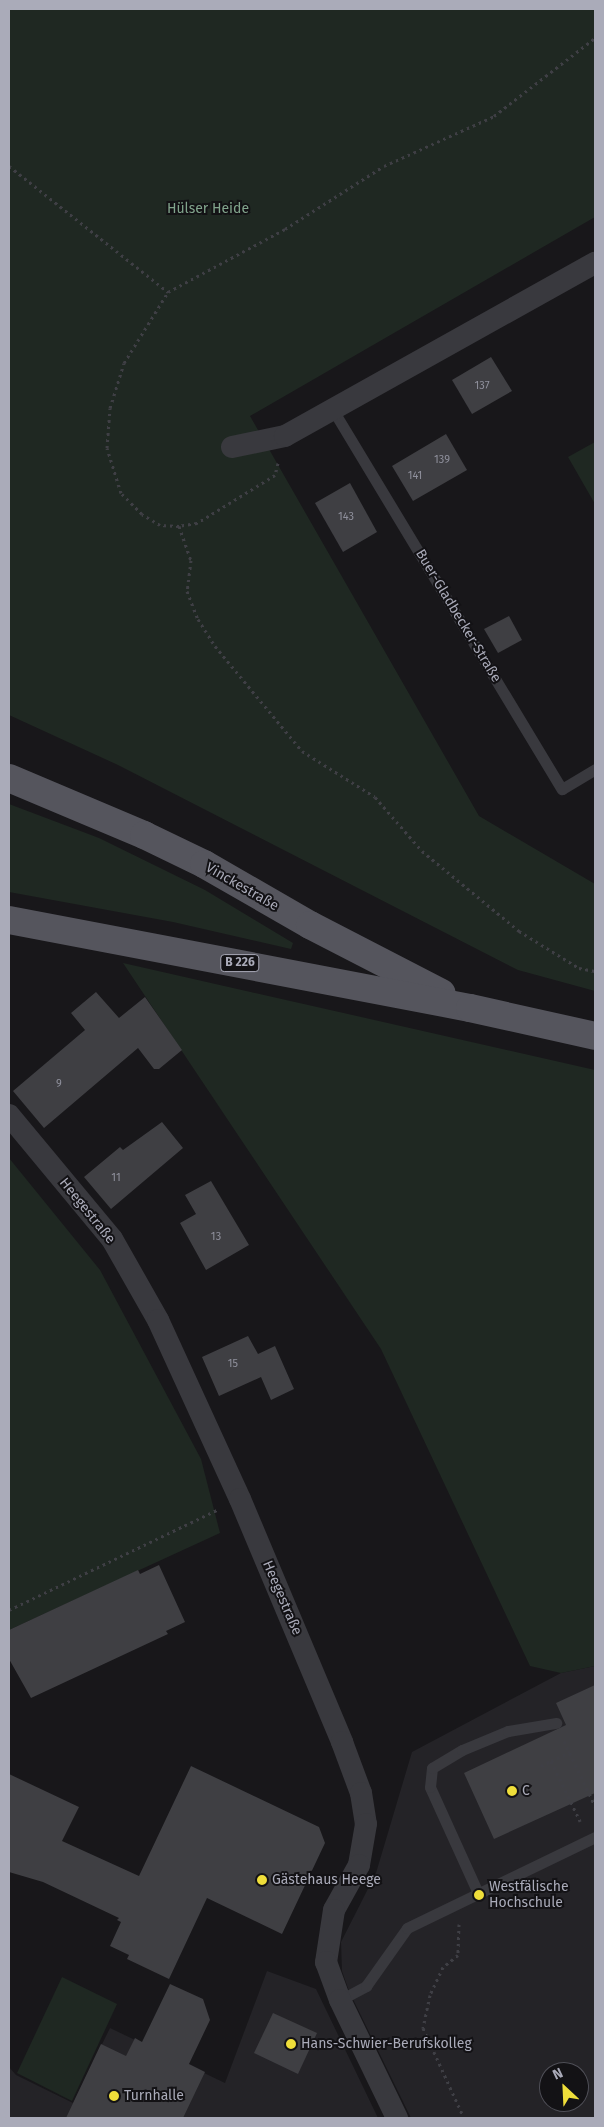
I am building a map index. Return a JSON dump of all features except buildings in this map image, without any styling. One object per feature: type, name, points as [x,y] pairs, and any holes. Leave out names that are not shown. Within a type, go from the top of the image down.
[{"type":"main road","name":"Vinckestraße","points":[[9,778],[195,860],[310,925],[470,1008]]},
{"type":"main road","name":"Vinckestraße","points":[[9,920],[470,1008],[595,1036]]},
{"type":"street","points":[[232,447],[285,436],[595,263]]},
{"type":"street","name":"Heegestraße","points":[[9,1115],[112,1239],[158,1320],[240,1499],[361,1793],[366,1824],[359,1865],[334,1910],[326,1962],[340,2000],[397,2118]]},
{"type":"lane","name":"Buer-Gladbecker-Straße","points":[[333,410],[562,789],[595,769]]},
{"type":"lane","points":[[478,1893],[430,1787],[432,1768],[462,1750],[508,1731],[556,1723]]},
{"type":"lane","points":[[340,2000],[366,1986],[406,1928],[451,1908],[592,1838]]},
{"type":"path","points":[[285,436],[276,475],[197,522],[179,526],[160,524],[142,514],[121,493],[107,448],[110,408],[124,363],[168,292],[285,229],[384,166],[494,116],[595,38]]},
{"type":"path","points":[[9,166],[168,292]]},
{"type":"path","points":[[179,526],[191,560],[187,591],[198,618],[215,646],[302,751],[375,797],[422,851],[519,931],[579,968],[595,971]]},
{"type":"path","points":[[9,1610],[240,1499]]},
{"type":"path","points":[[556,1723],[595,1806]]},
{"type":"path","points":[[540,1766],[570,1752]]},
{"type":"path","points":[[551,1761],[592,1838]]},
{"type":"path","points":[[451,1908],[459,1924],[458,1955],[443,1967],[430,1995],[423,2028],[464,2118]]},
{"type":"shaded area","name":"Westfälische Hochschule","points":[[595,1666],[595,2118],[411,2118],[349,1991],[342,1971],[341,1942],[376,1873],[412,1752],[561,1673]]},
{"type":"shaded area","name":"Hans-Schwier-Berufskolleg","points":[[267,1971],[316,1989],[378,2118],[9,2118],[9,2067],[16,2075],[73,2103],[110,2028],[225,2083]]},
{"type":"green space","name":"Hülser Heide","points":[[9,9],[595,9],[595,217],[250,416],[479,816],[595,884],[595,991],[518,970],[118,765],[9,715]]},
{"type":"green space","points":[[595,442],[595,504],[568,457]]},
{"type":"green space","points":[[9,804],[99,838],[205,890],[293,943],[291,949],[173,922],[9,892]]},
{"type":"green space","points":[[123,963],[595,1070],[595,1666],[561,1673],[530,1666],[381,1349]]},
{"type":"green space","points":[[9,1158],[100,1270],[201,1459],[220,1533],[9,1630]]},
{"type":"green space","points":[[62,1977],[117,2004],[72,2101],[17,2073]]},
{"type":"place","name":"C","points":[[512,1791]]},
{"type":"place","name":"Gästehaus Heege","points":[[262,1880]]},
{"type":"place","name":"Westfälische Hochschule","points":[[479,1895]]},
{"type":"place","name":"Hans-Schwier-Berufskolleg","points":[[291,2044]]},
{"type":"place","name":"Turnhalle","points":[[114,2096]]}]
